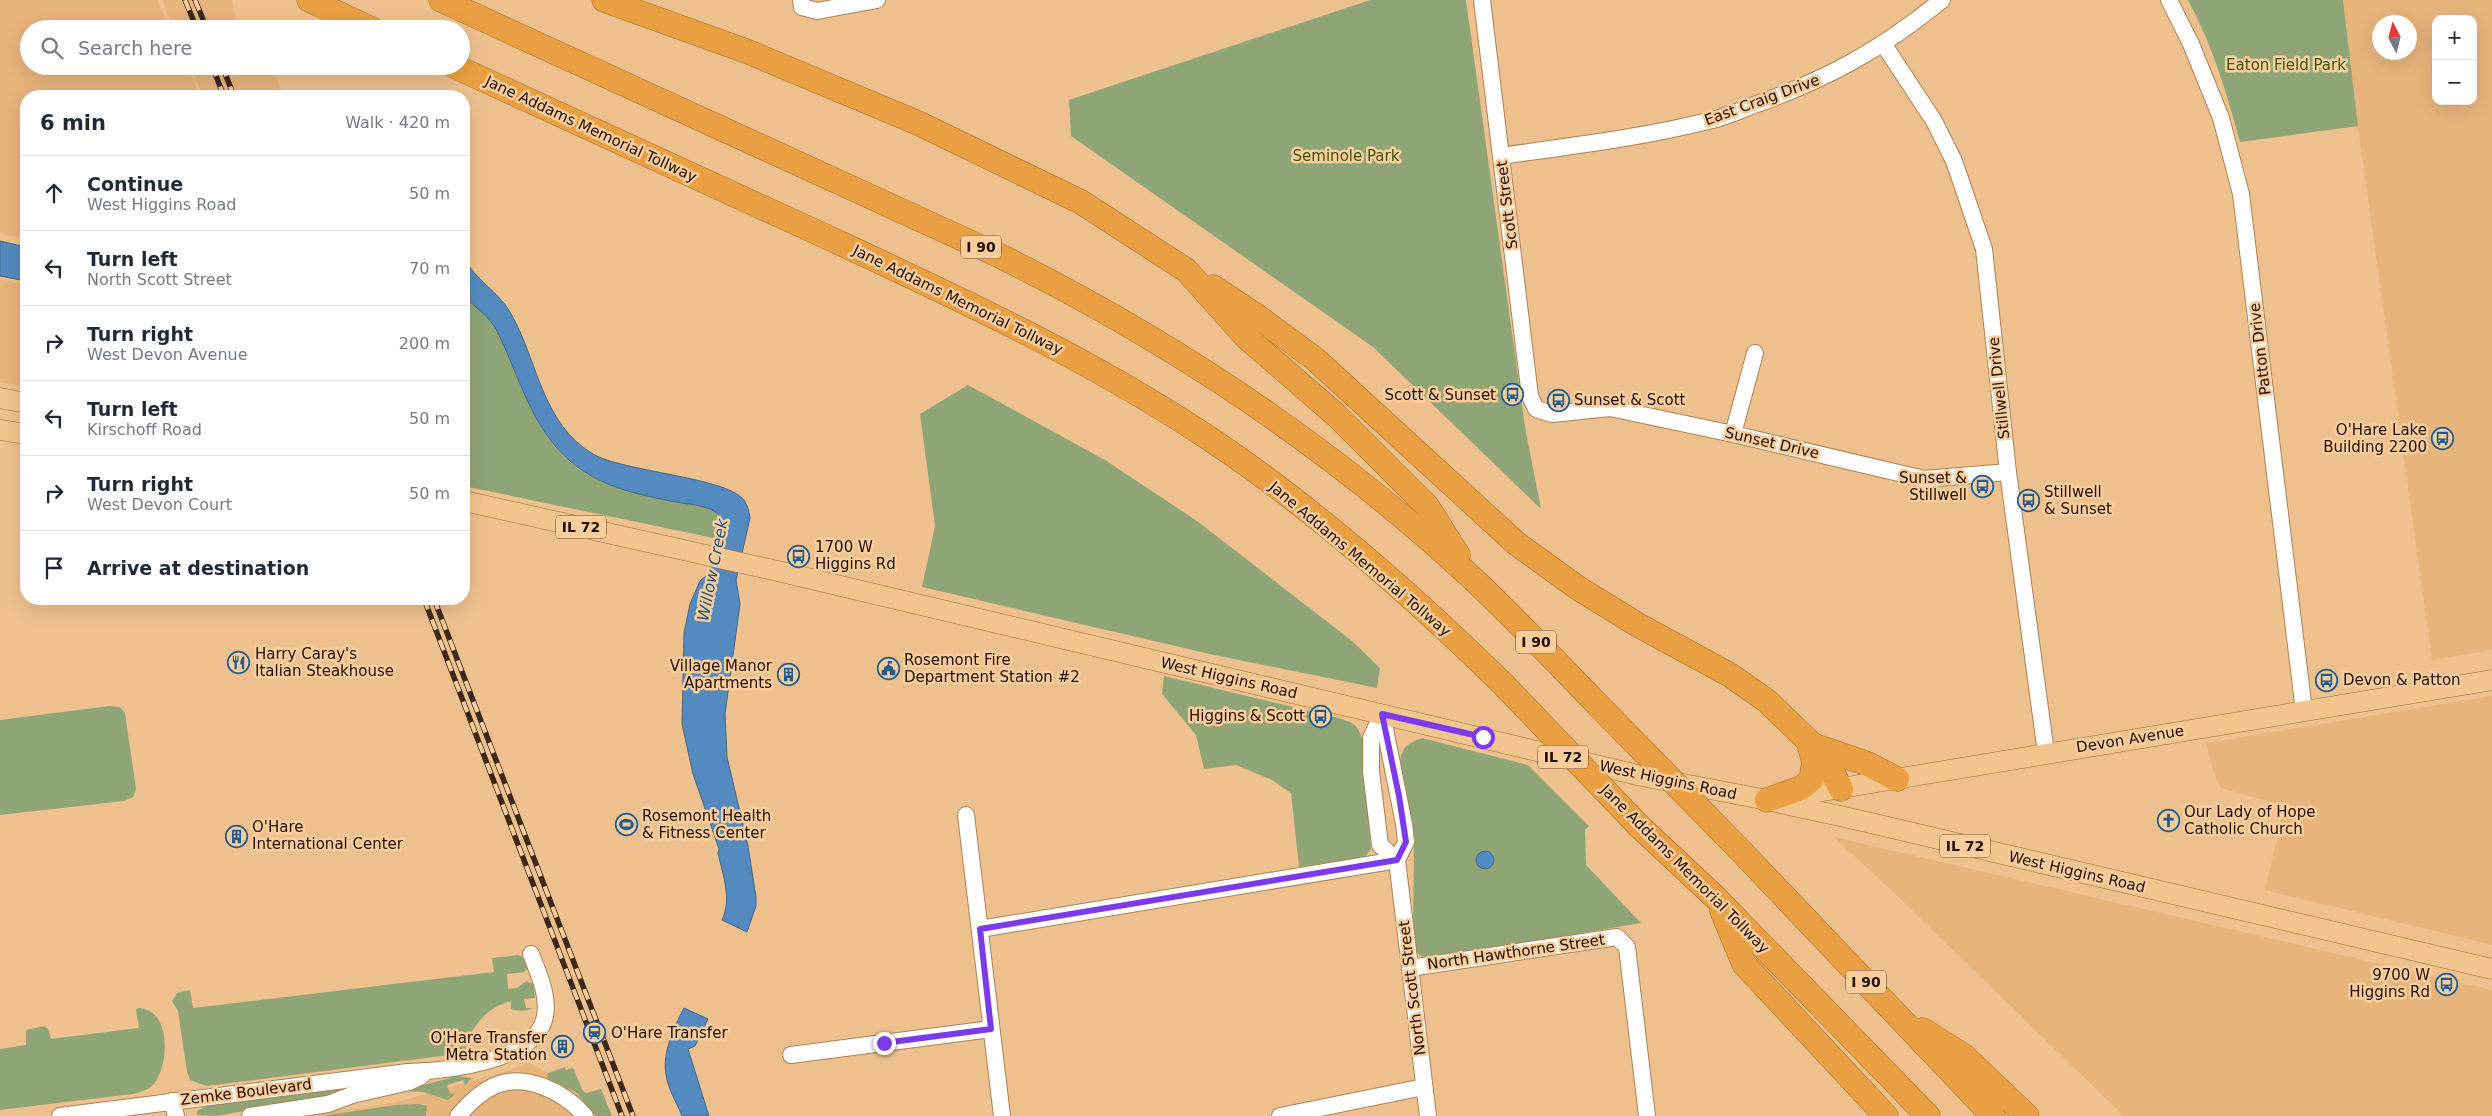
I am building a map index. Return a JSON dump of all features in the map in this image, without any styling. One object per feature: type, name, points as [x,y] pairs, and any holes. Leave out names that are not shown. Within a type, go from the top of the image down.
[{"type":"highway","points":[[309,0],[352,20]]},
{"type":"highway","name":"I 90","points":[[441,0],[1000,256],[1073,292],[1151,337],[1250,401],[1339,466],[1472,578],[1739,848],[1994,1116]]},
{"type":"highway","name":"I 90","points":[[604,0],[746,50],[918,122],[1081,202],[1186,270],[1246,337],[1336,415],[1427,506],[1472,578]]},
{"type":"highway","name":"Jane Addams Memorial Tollway","points":[[470,73],[985,310],[1139,394],[1212,440],[1316,517],[1413,599],[1503,684],[1639,826],[1716,898],[1928,1116]]},
{"type":"highway","points":[[1186,270],[1258,316],[1315,359],[1517,544],[1578,588],[1638,625],[1730,675],[1767,701],[1809,744],[1824,756],[1841,788]]},
{"type":"highway","points":[[1809,744],[1868,764],[1897,779]]},
{"type":"highway","points":[[1767,800],[1801,788],[1811,780],[1814,762],[1809,744]]},
{"type":"highway","points":[[1716,898],[1744,964],[1886,1116]]},
{"type":"highway","points":[[1895,1013],[1964,1056],[2027,1116]]},
{"type":"main road","points":[[0,398],[20,402]]},
{"type":"main road","points":[[0,430],[20,433]]},
{"type":"main road","name":"West Higgins Road","points":[[470,502],[698,552],[1642,776],[1767,800],[1851,819],[2492,969]]},
{"type":"main road","name":"Devon Avenue","points":[[1767,800],[2492,680]]},
{"type":"main road","points":[[1841,788],[1851,819]]},
{"type":"street","points":[[802,4],[817,11],[847,2],[877,0]]},
{"type":"street","name":"Scott Street","points":[[1482,0],[1530,396],[1536,409]]},
{"type":"street","name":"East Craig Drive","points":[[1501,156],[1638,136],[1710,121],[1772,99],[1829,75],[1884,45],[1942,0]]},
{"type":"street","name":"Patton Drive","points":[[2169,0],[2191,44],[2221,118],[2241,194],[2304,711]]},
{"type":"street","name":"Stillwell Drive","points":[[1884,45],[1934,121],[1954,161],[1984,249],[2008,472],[2046,753]]},
{"type":"street","points":[[1733,434],[1755,353]]},
{"type":"street","name":"Sunset Drive","points":[[1536,409],[1552,414],[1610,408],[1733,434],[1924,479],[2008,472]]},
{"type":"street","points":[[1382,714],[1371,738],[1371,771],[1380,845],[1397,860]]},
{"type":"street","name":"North Scott Street","points":[[1382,714],[1399,796],[1406,842],[1397,860],[1428,1116]]},
{"type":"street","points":[[966,815],[1002,1116]]},
{"type":"street","points":[[980,929],[1397,860]]},
{"type":"street","name":"North Hawthorne Street","points":[[1410,968],[1617,937],[1627,947],[1647,1116]]},
{"type":"street","name":"Zemke Boulevard","points":[[60,1116],[174,1109],[408,1072],[433,1071],[502,1056],[524,1046],[540,1030],[545,1017],[546,1002],[543,986],[531,954]]},
{"type":"street","points":[[791,1055],[991,1029]]},
{"type":"street","name":"Zemke Boulevard","points":[[250,1116],[328,1104],[352,1095],[409,1082],[433,1071]]},
{"type":"street","points":[[458,1116],[477,1096],[506,1082],[553,1090],[567,1098],[585,1116]]},
{"type":"street","points":[[1280,1116],[1424,1087]]},
{"type":"shaded area","points":[[0,0],[157,0],[166,20],[20,20],[20,75],[191,75],[197,90],[20,90],[20,238],[0,233]]},
{"type":"shaded area","points":[[162,0],[232,0],[235,20],[170,20]]},
{"type":"shaded area","points":[[2343,0],[2492,0],[2492,650],[2432,660],[2358,126]]},
{"type":"shaded area","points":[[194,75],[276,75],[281,90],[200,90]]},
{"type":"shaded area","points":[[0,279],[20,284],[20,386],[0,382]]},
{"type":"shaded area","points":[[2492,696],[2492,945],[2265,890],[2285,806],[2221,788],[2213,771],[2206,743]]},
{"type":"shaded area","points":[[1834,837],[2492,990],[2492,1116],[2124,1116]]},
{"type":"shaded area","points":[[528,1062],[586,1093],[601,1089],[612,1116],[280,1116],[357,1109],[401,1101],[510,1070]]},
{"type":"green space","name":"Seminole Park","points":[[1370,0],[1466,0],[1525,427],[1541,509],[1373,347],[1071,136],[1069,100]]},
{"type":"green space","name":"Eaton Field Park","points":[[2188,0],[2343,0],[2358,126],[2240,142],[2218,70],[2197,17]]},
{"type":"green space","points":[[470,301],[494,326],[534,415],[545,434],[559,452],[576,467],[606,483],[626,490],[713,510],[718,516],[720,523],[718,539],[470,487]]},
{"type":"green space","points":[[968,385],[1105,460],[1197,521],[1352,641],[1380,668],[1377,688],[1214,655],[922,587],[935,526],[920,414]]},
{"type":"green space","points":[[1164,676],[1335,717],[1354,724],[1363,742],[1371,849],[1365,857],[1299,867],[1291,793],[1272,780],[1236,765],[1204,769],[1196,735],[1162,694]]},
{"type":"green space","points":[[109,706],[120,707],[125,713],[136,789],[133,797],[124,801],[0,815],[0,720]]},
{"type":"green space","points":[[1422,738],[1528,765],[1589,826],[1585,830],[1586,865],[1641,923],[1434,958],[1420,955],[1413,947],[1414,835],[1400,760],[1407,746]]},
{"type":"green space","points":[[518,955],[525,958],[528,968],[524,972],[507,974],[508,989],[517,988],[526,981],[533,984],[535,998],[524,999],[526,1008],[533,1008],[522,1011],[511,1009],[511,1001],[496,1007],[480,1020],[467,1040],[457,1042],[458,1047],[466,1046],[465,1053],[207,1086],[190,1080],[187,1072],[178,1011],[172,1001],[177,993],[190,990],[193,1008],[494,972],[492,958]]},
{"type":"green space","points":[[138,1008],[149,1011],[157,1017],[162,1026],[164,1037],[165,1049],[160,1072],[154,1084],[149,1088],[133,1094],[0,1110],[0,1049],[26,1045],[26,1030],[45,1026],[51,1039],[139,1028],[136,1010]]},
{"type":"green space","points":[[565,1067],[566,1070],[573,1068],[583,1091],[586,1093],[601,1089],[612,1116],[596,1116],[576,1092],[547,1078],[548,1073]]},
{"type":"green space","points":[[457,1076],[472,1078],[465,1085],[463,1080],[447,1085],[450,1094],[456,1093],[448,1100],[423,1092],[402,1091]]},
{"type":"green space","points":[[360,1085],[361,1089],[217,1116],[197,1115],[197,1111],[210,1104]]},
{"type":"green space","points":[[419,1104],[427,1106],[426,1116],[322,1116],[396,1105]]},
{"type":"water","points":[[0,241],[20,246],[20,280],[0,276]]},
{"type":"water","name":"Willow Creek","points":[[470,267],[510,312],[551,408],[576,441],[593,454],[608,460],[627,466],[696,480],[734,492],[744,500],[749,511],[750,518],[736,580],[740,604],[725,714],[727,757],[748,846],[756,897],[756,906],[747,932],[722,920],[725,912],[726,895],[718,853],[719,849],[693,774],[682,724],[684,633],[690,604],[700,581],[708,574],[719,534],[719,515],[704,507],[652,497],[605,483],[583,471],[566,458],[540,425],[522,389],[506,350],[494,326],[470,301]]},
{"type":"water","points":[[1481,851],[1489,851],[1494,856],[1492,867],[1481,869],[1476,864],[1476,856]]},
{"type":"water","points":[[684,1008],[708,1019],[695,1046],[688,1049],[709,1116],[682,1116],[667,1080],[665,1067],[667,1049]]},
{"type":"railway","points":[[185,0],[193,20]]},
{"type":"railway","points":[[195,0],[203,20]]},
{"type":"railway","points":[[216,75],[222,90]]},
{"type":"railway","points":[[226,75],[232,90]]},
{"type":"railway","points":[[426,605],[622,1116]]},
{"type":"railway","points":[[436,605],[633,1116]]},
{"type":"place","name":"Scott & Sunset","points":[[1512,395]]},
{"type":"place","name":"Sunset & Scott","points":[[1558,400]]},
{"type":"place","name":"O'Hare Lake Building 2200","points":[[2443,439]]},
{"type":"place","name":"Sunset & Stillwell","points":[[1983,487]]},
{"type":"place","name":"Stillwell & Sunset","points":[[2028,501]]},
{"type":"place","name":"1700 W Higgins Rd","points":[[799,556]]},
{"type":"place","name":"Harry Caray's Italian Steakhouse","points":[[239,663]]},
{"type":"place","name":"Rosemont Fire Department Station #2","points":[[888,669]]},
{"type":"place","name":"Village Manor Apartments","points":[[788,675]]},
{"type":"place","name":"Devon & Patton","points":[[2327,680]]},
{"type":"place","name":"Higgins & Scott","points":[[1321,716]]},
{"type":"place","name":"Our Lady of Hope Catholic Church","points":[[2168,821]]},
{"type":"place","name":"Rosemont Health & Fitness Center","points":[[626,825]]},
{"type":"place","name":"O'Hare International Center","points":[[236,836]]},
{"type":"place","name":"9700 W Higgins Rd","points":[[2446,984]]},
{"type":"place","name":"O'Hare Transfer","points":[[595,1033]]},
{"type":"place","name":"O'Hare Transfer Metra Station","points":[[563,1047]]},
{"type":"route","points":[[884,1043],[991,1029],[980,929],[1397,860],[1406,842],[1399,796],[1382,714],[1483,737]]}]
